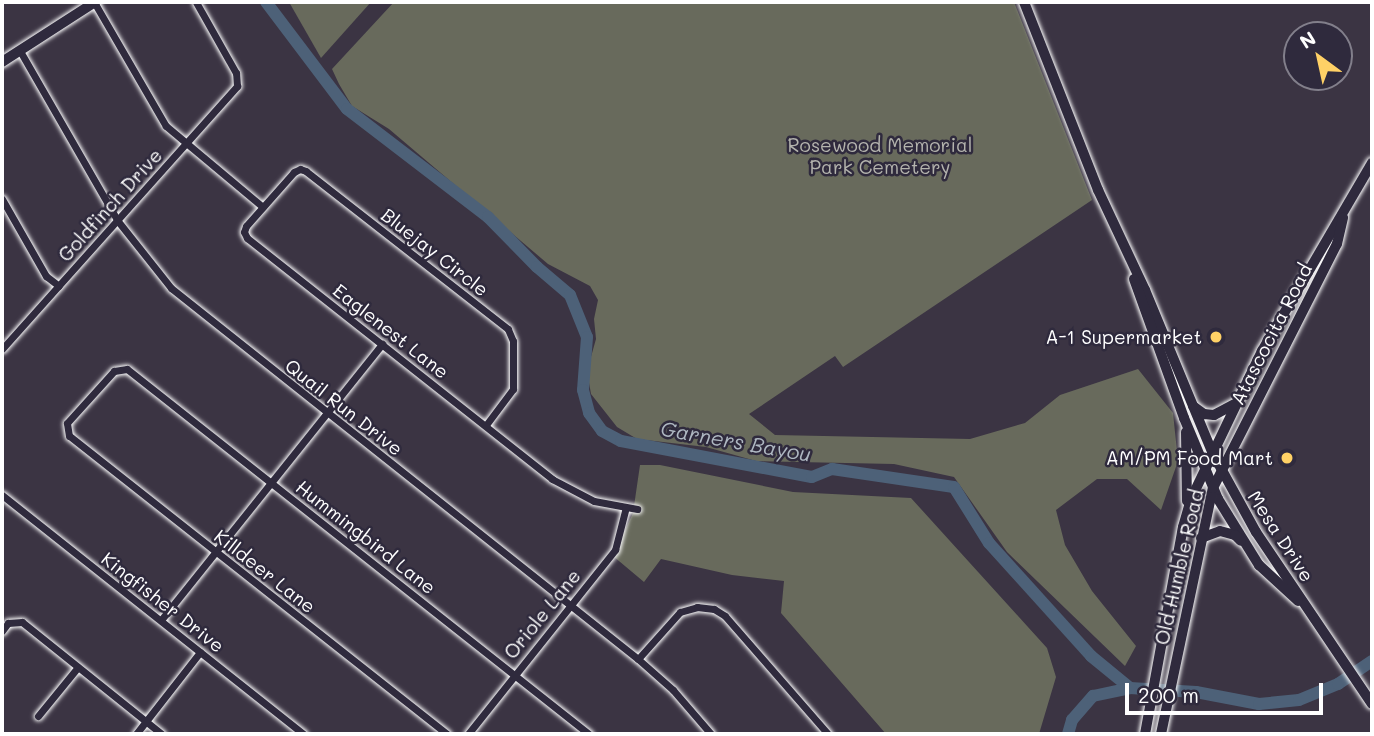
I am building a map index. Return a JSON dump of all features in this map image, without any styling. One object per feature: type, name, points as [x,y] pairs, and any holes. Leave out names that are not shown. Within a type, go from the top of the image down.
[{"type":"main road","points":[[2,62],[95,2]]},
{"type":"main road","name":"Old Humble Road","points":[[1024,2],[1120,239],[1184,418],[1205,468]]},
{"type":"main road","name":"Atascocita Road","points":[[1212,452],[1297,287],[1372,163]]},
{"type":"main road","name":"Atascocita Road","points":[[1223,472],[1278,355],[1337,244],[1345,211]]},
{"type":"main road","name":"Old Humble Road","points":[[1120,239],[1145,290],[1212,452],[1223,472],[1213,488],[1200,538],[1161,734]]},
{"type":"main road","points":[[1192,405],[1204,414],[1214,415],[1236,403]]},
{"type":"main road","points":[[1184,418],[1188,446],[1184,523]]},
{"type":"main road","name":"Old Humble Road","points":[[1145,734],[1184,523],[1212,452]]},
{"type":"main road","name":"Mesa Drive","points":[[1205,468],[1213,488],[1258,565],[1314,617]]},
{"type":"main road","name":"Mesa Drive","points":[[1223,472],[1256,531],[1372,704]]},
{"type":"main road","points":[[1200,538],[1213,531],[1228,532],[1247,547]]},
{"type":"street","points":[[95,2],[159,115],[176,138],[263,206]]},
{"type":"street","name":"Goldfinch Drive","points":[[2,349],[239,80],[196,2]]},
{"type":"street","name":"Quail Run Drive","points":[[20,51],[117,220],[171,288],[326,414],[638,659],[673,690],[712,734]]},
{"type":"street","name":"Bluejay Circle","points":[[263,206],[293,172],[300,169],[306,171],[508,330],[513,341],[513,389],[486,425]]},
{"type":"street","points":[[2,199],[46,276],[59,286]]},
{"type":"street","name":"Eaglenest Lane","points":[[263,206],[246,226],[244,232],[247,238],[565,487],[594,501],[637,509]]},
{"type":"street","points":[[161,621],[382,344]]},
{"type":"street","name":"Killdeer Lane","points":[[121,368],[114,371],[67,423],[69,436],[447,734]]},
{"type":"street","name":"Hummingbird Lane","points":[[121,368],[127,369],[589,734]]},
{"type":"street","name":"Kingfisher Drive","points":[[2,496],[304,734]]},
{"type":"street","name":"Oriole Lane","points":[[468,734],[615,550],[626,507]]},
{"type":"street","points":[[638,659],[668,622],[680,612],[697,607],[714,609],[725,616],[828,734]]},
{"type":"street","points":[[2,631],[15,621],[22,622],[162,734]]},
{"type":"street","points":[[136,734],[200,652]]},
{"type":"street","points":[[38,716],[78,667]]},
{"type":"green space","points":[[289,2],[371,2],[321,58]]},
{"type":"green space","name":"Rosewood Memorial Park Cemetery","points":[[394,2],[1014,2],[1092,200],[843,367],[835,356],[749,414],[775,435],[970,439],[1025,423],[1060,395],[1138,369],[1173,413],[1178,461],[1161,510],[1127,479],[1097,479],[1056,510],[1065,545],[1092,591],[1136,646],[1125,666],[1007,552],[954,477],[894,464],[756,461],[706,447],[637,439],[617,427],[591,394],[587,371],[596,339],[594,319],[598,300],[590,286],[548,264],[389,129],[352,106],[339,84],[332,69]]},
{"type":"green space","points":[[640,465],[660,465],[793,492],[911,498],[1047,648],[1056,677],[1039,734],[886,734],[781,613],[784,581],[732,575],[661,559],[644,582],[613,556],[633,513]]},
{"type":"waterway","name":"Garners Bayou","points":[[266,2],[347,109],[488,217],[537,267],[570,295],[587,337],[583,390],[589,413],[602,431],[621,441],[812,477],[832,469],[954,487],[989,543],[1091,656],[1130,688],[1196,692],[1259,704],[1299,700],[1338,684],[1372,661]]},
{"type":"waterway","points":[[1068,734],[1072,720],[1093,696],[1130,688]]},
{"type":"place","name":"A-1 Supermarket","points":[[1216,337]]},
{"type":"place","name":"AM/PM Food Mart","points":[[1287,458]]}]
